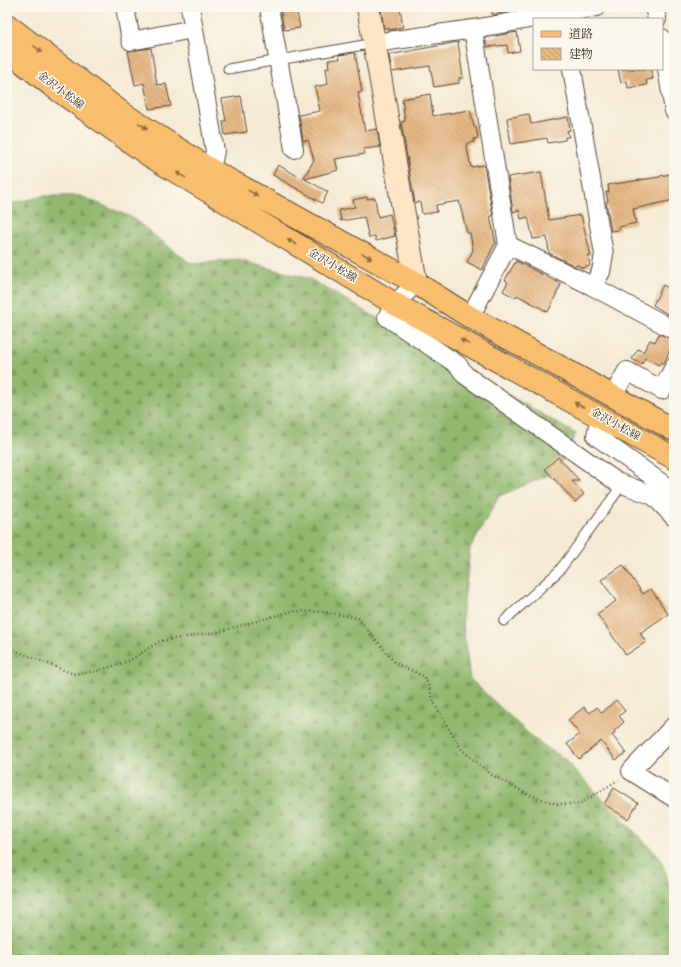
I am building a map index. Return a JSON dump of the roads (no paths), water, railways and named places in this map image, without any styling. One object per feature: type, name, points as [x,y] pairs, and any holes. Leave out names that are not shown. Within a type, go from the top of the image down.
[{"type":"main road","name":"金沢小松線","points":[[7,25],[122,113],[211,170],[416,283],[470,317],[674,430]]},
{"type":"main road","name":"金沢小松線","points":[[7,50],[51,85],[150,156],[395,304],[674,458]]},
{"type":"street","points":[[125,7],[132,41],[193,29]]},
{"type":"street","points":[[190,7],[215,151],[211,170]]},
{"type":"street","points":[[269,7],[294,149]]},
{"type":"street","points":[[368,7],[416,283],[395,304],[387,317],[458,364],[465,375],[617,482],[654,496],[674,517]]},
{"type":"street","points":[[549,18],[564,16],[597,7]]},
{"type":"street","points":[[654,7],[657,18]]},
{"type":"street","points":[[374,43],[533,20]]},
{"type":"street","points":[[470,317],[508,245],[473,28]]},
{"type":"street","points":[[667,42],[674,111]]},
{"type":"street","points":[[572,70],[595,210],[604,254],[601,272],[592,286]]},
{"type":"street","points":[[508,245],[592,286],[674,330]]},
{"type":"street","points":[[613,396],[627,371],[662,390],[674,367]]},
{"type":"street","points":[[600,416],[596,436],[674,492]]},
{"type":"street","points":[[674,726],[632,771],[674,798]]},
{"type":"lane","points":[[228,69],[374,43]]},
{"type":"lane","points":[[504,621],[559,571],[617,492],[617,482]]}]
